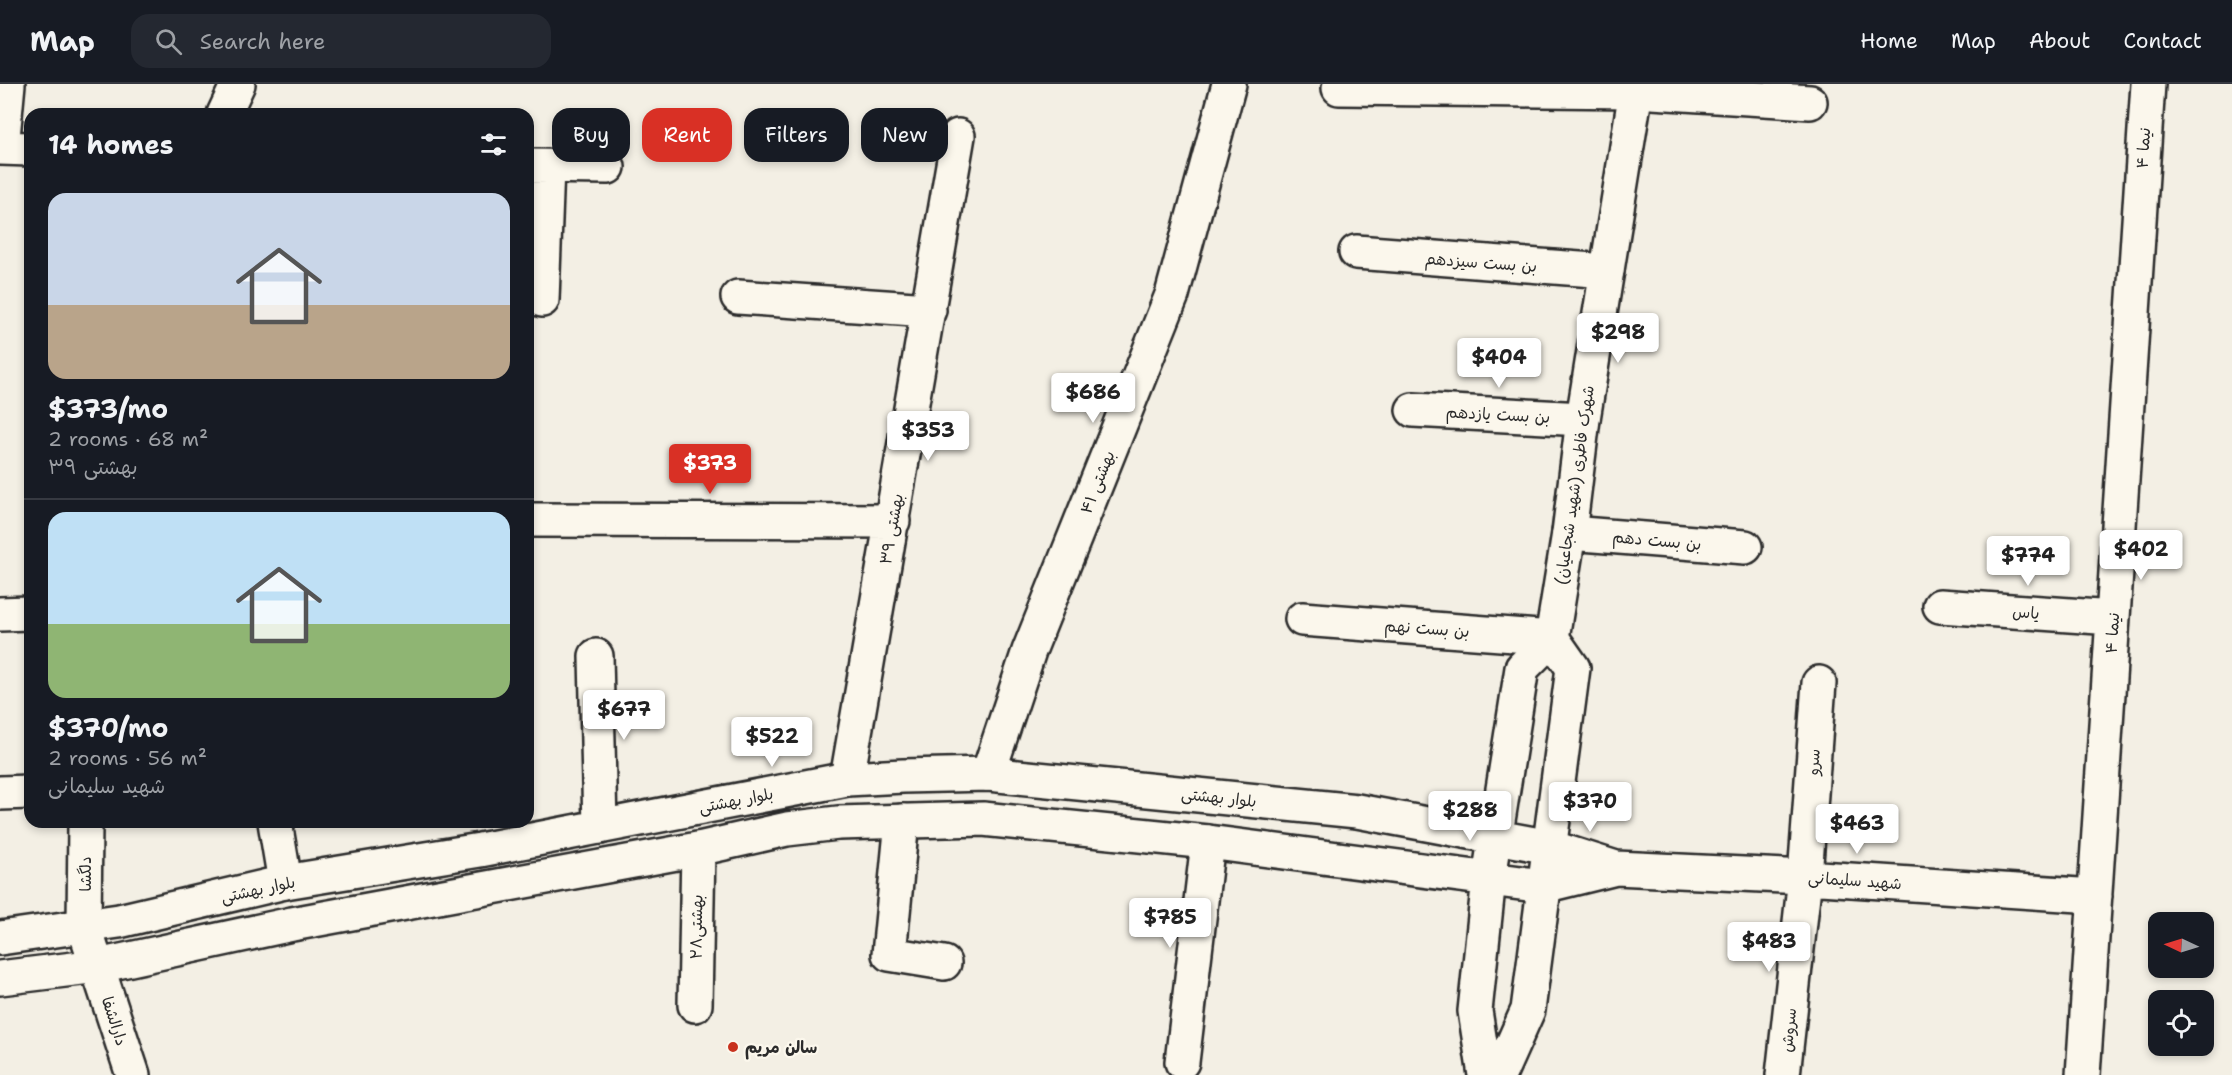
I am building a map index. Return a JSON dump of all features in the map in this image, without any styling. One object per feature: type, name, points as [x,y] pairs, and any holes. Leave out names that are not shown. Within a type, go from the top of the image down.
[{"type":"street","points":[[8,84],[11,148]]},
{"type":"street","points":[[227,108],[238,84]]},
{"type":"street","name":"بهشتی ۴۱","points":[[988,774],[1029,651],[1172,295],[1229,84]]},
{"type":"street","name":"نیما ۴","points":[[2083,1075],[2148,84]]},
{"type":"street","points":[[1339,88],[1636,88],[1810,102]]},
{"type":"street","name":"شهرک فاطری (شهید شجاعیان)","points":[[1552,638],[1569,533],[1583,419],[1636,88]]},
{"type":"street","name":"بهشتی ۳۹","points":[[847,779],[958,136]]},
{"type":"street","points":[[542,300],[538,166],[608,167]]},
{"type":"street","name":"بن بست سیزدهم","points":[[1356,252],[1607,271]]},
{"type":"street","points":[[738,297],[929,310]]},
{"type":"street","name":"بن بست یازدهم","points":[[1413,410],[1583,419]]},
{"type":"street","points":[[534,520],[893,520]]},
{"type":"street","name":"بن بست دهم","points":[[1569,533],[1745,547]]},
{"type":"street","name":"یاس","points":[[1940,606],[2113,618]]},
{"type":"street","points":[[0,614],[24,614]]},
{"type":"street","name":"بن بست نهم","points":[[1302,619],[1552,638]]},
{"type":"street","points":[[1485,1075],[1475,1011],[1489,878],[1522,668],[1552,638],[1573,668],[1528,1010],[1499,1075]]},
{"type":"street","points":[[596,656],[600,827]]},
{"type":"street","name":"سرو","points":[[1805,877],[1819,683]]},
{"type":"street","name":"بلوار بهشتی","points":[[0,938],[119,921],[285,882],[480,850],[847,779],[988,774],[1357,811],[1550,847]]},
{"type":"street","points":[[0,794],[24,792]]},
{"type":"street","points":[[0,978],[98,966],[315,920],[698,849],[787,830],[838,823],[983,819],[1208,842],[1544,886]]},
{"type":"street","points":[[902,821],[889,954],[944,963]]},
{"type":"street","name":"دلگشا","points":[[85,828],[84,926],[98,966]]},
{"type":"street","points":[[276,828],[285,882]]},
{"type":"street","points":[[1182,1062],[1208,842]]},
{"type":"street","name":"شهید سلیمانی","points":[[1550,847],[1616,868],[1805,877],[2095,896]]},
{"type":"street","name":"بهشتی۲۸","points":[[695,1005],[698,849]]},
{"type":"street","name":"شهید سلیمانی","points":[[1544,886],[1616,868]]},
{"type":"street","name":"سروش","points":[[1783,1075],[1805,877]]},
{"type":"street","name":"دارالشفا","points":[[98,966],[133,1075]]},
{"type":"place","name":"سالن مریم","points":[[733,1047]]}]
